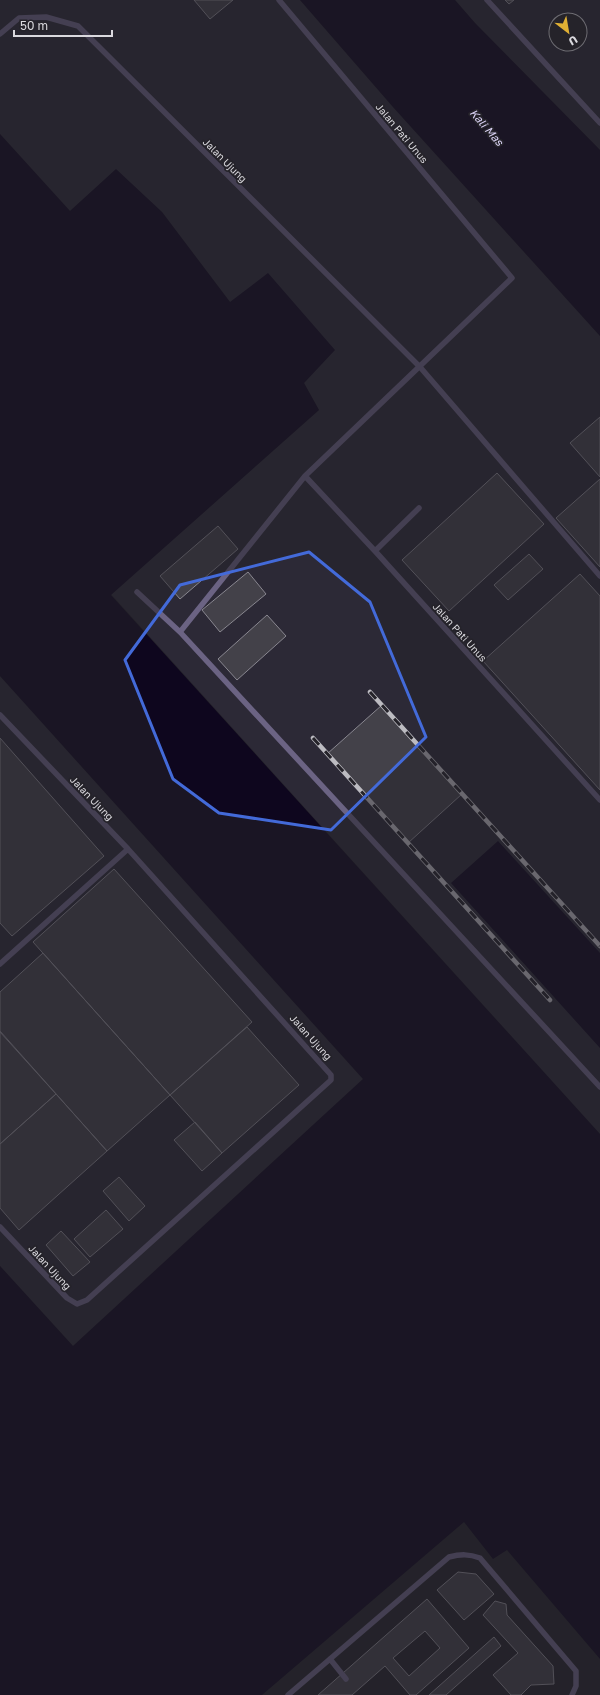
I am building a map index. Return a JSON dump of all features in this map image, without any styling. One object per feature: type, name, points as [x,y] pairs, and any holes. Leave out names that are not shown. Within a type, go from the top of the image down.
[{"type":"lane","name":"Jalan Pati Unus","points":[[279,0],[512,278],[420,366]]},
{"type":"lane","points":[[487,0],[600,122]]},
{"type":"lane","name":"Jalan Ujung","points":[[0,34],[18,18],[46,17],[78,26],[420,366],[600,576]]},
{"type":"lane","points":[[180,632],[305,476],[420,366]]},
{"type":"lane","name":"Jalan Pati Unus","points":[[305,476],[375,551],[600,800]]},
{"type":"lane","points":[[375,551],[419,508]]},
{"type":"lane","points":[[137,592],[180,632],[600,1087]]},
{"type":"lane","name":"Jalan Ujung","points":[[0,715],[128,850],[331,1074],[331,1080],[86,1300],[77,1304],[67,1298],[0,1227]]},
{"type":"lane","points":[[0,964],[128,850]]},
{"type":"lane","points":[[288,1695],[449,1557],[460,1554],[480,1558],[576,1671],[576,1686],[572,1695]]},
{"type":"lane","points":[[330,1659],[346,1678]]},
{"type":"highlighted area","points":[[309,552],[370,602],[426,737],[331,830],[219,813],[173,779],[125,660],[180,585]]},
{"type":"shaded area","points":[[0,0],[300,0],[393,107],[600,336],[600,1134],[111,594],[319,410],[304,383],[334,350],[230,302],[162,212],[116,170],[70,211],[0,134]]},
{"type":"shaded area","points":[[455,0],[600,0],[600,150],[475,23]]},
{"type":"shaded area","points":[[0,676],[363,1079],[73,1346],[0,1266]]},
{"type":"water","name":"Kali Mas","points":[[300,0],[455,0],[475,23],[600,150],[600,336],[393,107]]},
{"type":"water","points":[[0,134],[70,211],[116,169],[162,212],[230,302],[268,273],[335,350],[304,383],[319,410],[111,595],[600,1134],[600,1659],[507,1550],[493,1559],[464,1522],[262,1695],[0,1695],[0,1266],[73,1346],[363,1079],[0,676]]},
{"type":"water","points":[[498,841],[600,953],[600,1048],[451,883]]},
{"type":"building","points":[[194,0],[233,0],[210,19]]},
{"type":"building","points":[[505,0],[514,0],[509,4]]},
{"type":"building","points":[[600,417],[600,477],[570,443]]},
{"type":"building","points":[[497,473],[544,524],[449,611],[402,560]]},
{"type":"building","points":[[600,479],[600,567],[556,518]]},
{"type":"building","points":[[218,526],[238,549],[180,599],[160,576]]},
{"type":"building","points":[[529,554],[543,569],[508,600],[494,585]]},
{"type":"building","points":[[248,572],[266,594],[220,632],[202,610]]},
{"type":"building","points":[[580,574],[600,596],[600,790],[483,661]]},
{"type":"building","points":[[267,615],[286,636],[237,680],[218,659]]},
{"type":"building","points":[[382,705],[462,794],[408,843],[327,754]]},
{"type":"building","points":[[0,738],[104,856],[12,936],[0,923]]},
{"type":"building","points":[[114,869],[252,1022],[170,1095],[33,942]]},
{"type":"building","points":[[43,953],[170,1095],[107,1151],[0,1031],[0,992]]},
{"type":"building","points":[[247,1027],[299,1085],[222,1153],[170,1095]]},
{"type":"building","points":[[0,1032],[56,1094],[0,1144]]},
{"type":"building","points":[[56,1094],[107,1151],[19,1230],[0,1208],[0,1144]]},
{"type":"building","points":[[195,1122],[222,1153],[202,1171],[174,1140]]},
{"type":"building","points":[[119,1177],[145,1206],[129,1221],[103,1191]]},
{"type":"building","points":[[106,1210],[123,1229],[90,1257],[74,1239]]},
{"type":"building","points":[[61,1231],[90,1262],[73,1276],[46,1245]]},
{"type":"building","points":[[458,1572],[476,1574],[494,1594],[464,1620],[437,1590]]},
{"type":"building","points":[[427,1599],[469,1648],[416,1695],[410,1695],[385,1666],[352,1695],[318,1695]],"holes":[[[425,1631],[440,1648],[409,1676],[393,1658]]]},
{"type":"building","points":[[495,1601],[506,1604],[507,1615],[553,1666],[554,1684],[531,1685],[521,1695],[511,1695],[493,1675],[518,1653],[483,1615]]},
{"type":"building","points":[[494,1637],[501,1646],[446,1695],[429,1695]]},
{"type":"railway","points":[[370,692],[600,946]]},
{"type":"railway","points":[[313,738],[550,1000]]}]
